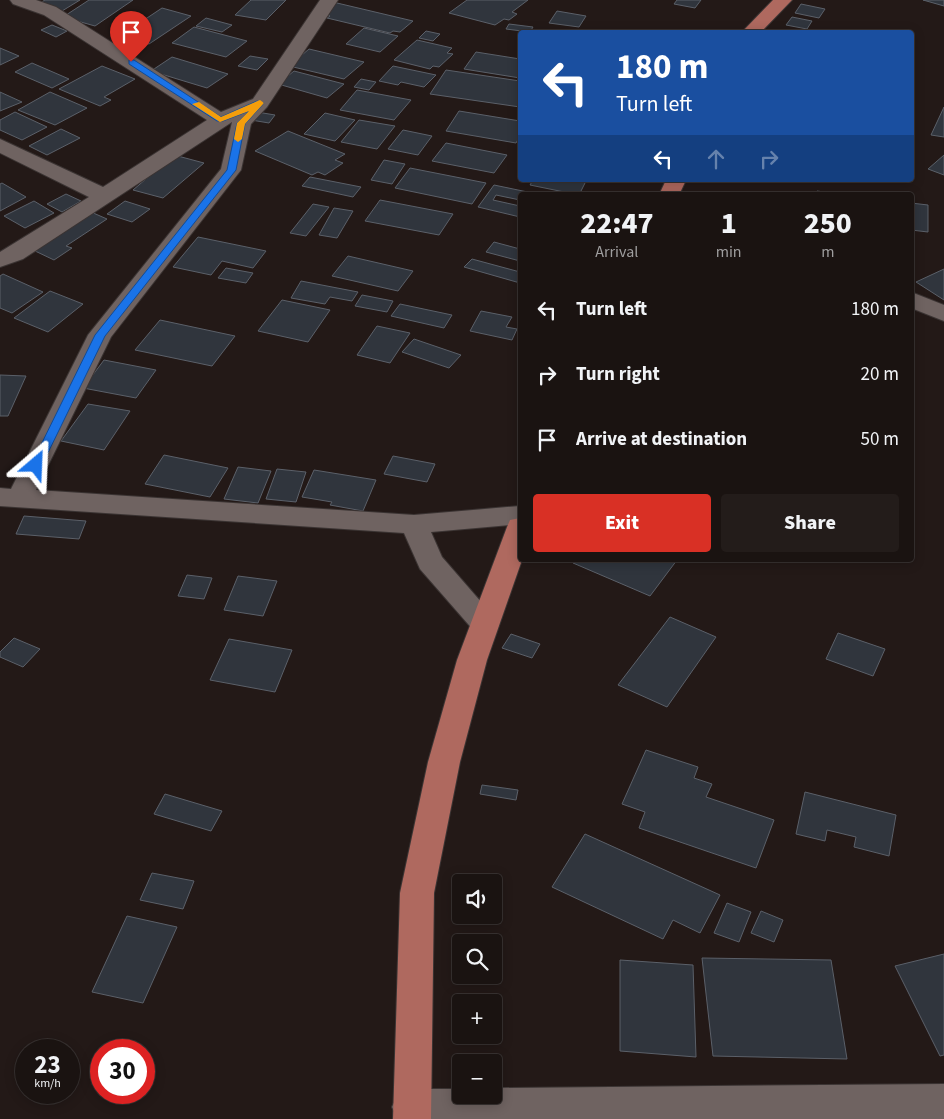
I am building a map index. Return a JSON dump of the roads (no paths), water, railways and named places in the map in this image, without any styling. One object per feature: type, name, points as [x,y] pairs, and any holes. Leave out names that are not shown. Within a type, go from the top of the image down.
[{"type":"main road","points":[[753,30],[783,0]]},
{"type":"main road","points":[[411,1113],[417,893],[444,762],[472,660],[518,533]]},
{"type":"street","points":[[19,0],[50,12],[220,120]]},
{"type":"street","points":[[329,0],[260,103],[241,123],[231,170],[100,335],[10,497],[414,524],[518,515]]},
{"type":"street","points":[[0,260],[15,254],[220,120],[260,103]]},
{"type":"street","points":[[0,145],[104,196]]},
{"type":"street","points":[[914,300],[944,314]]},
{"type":"street","points":[[414,524],[430,562],[485,625]]},
{"type":"street","points":[[411,1113],[944,1102]]}]
